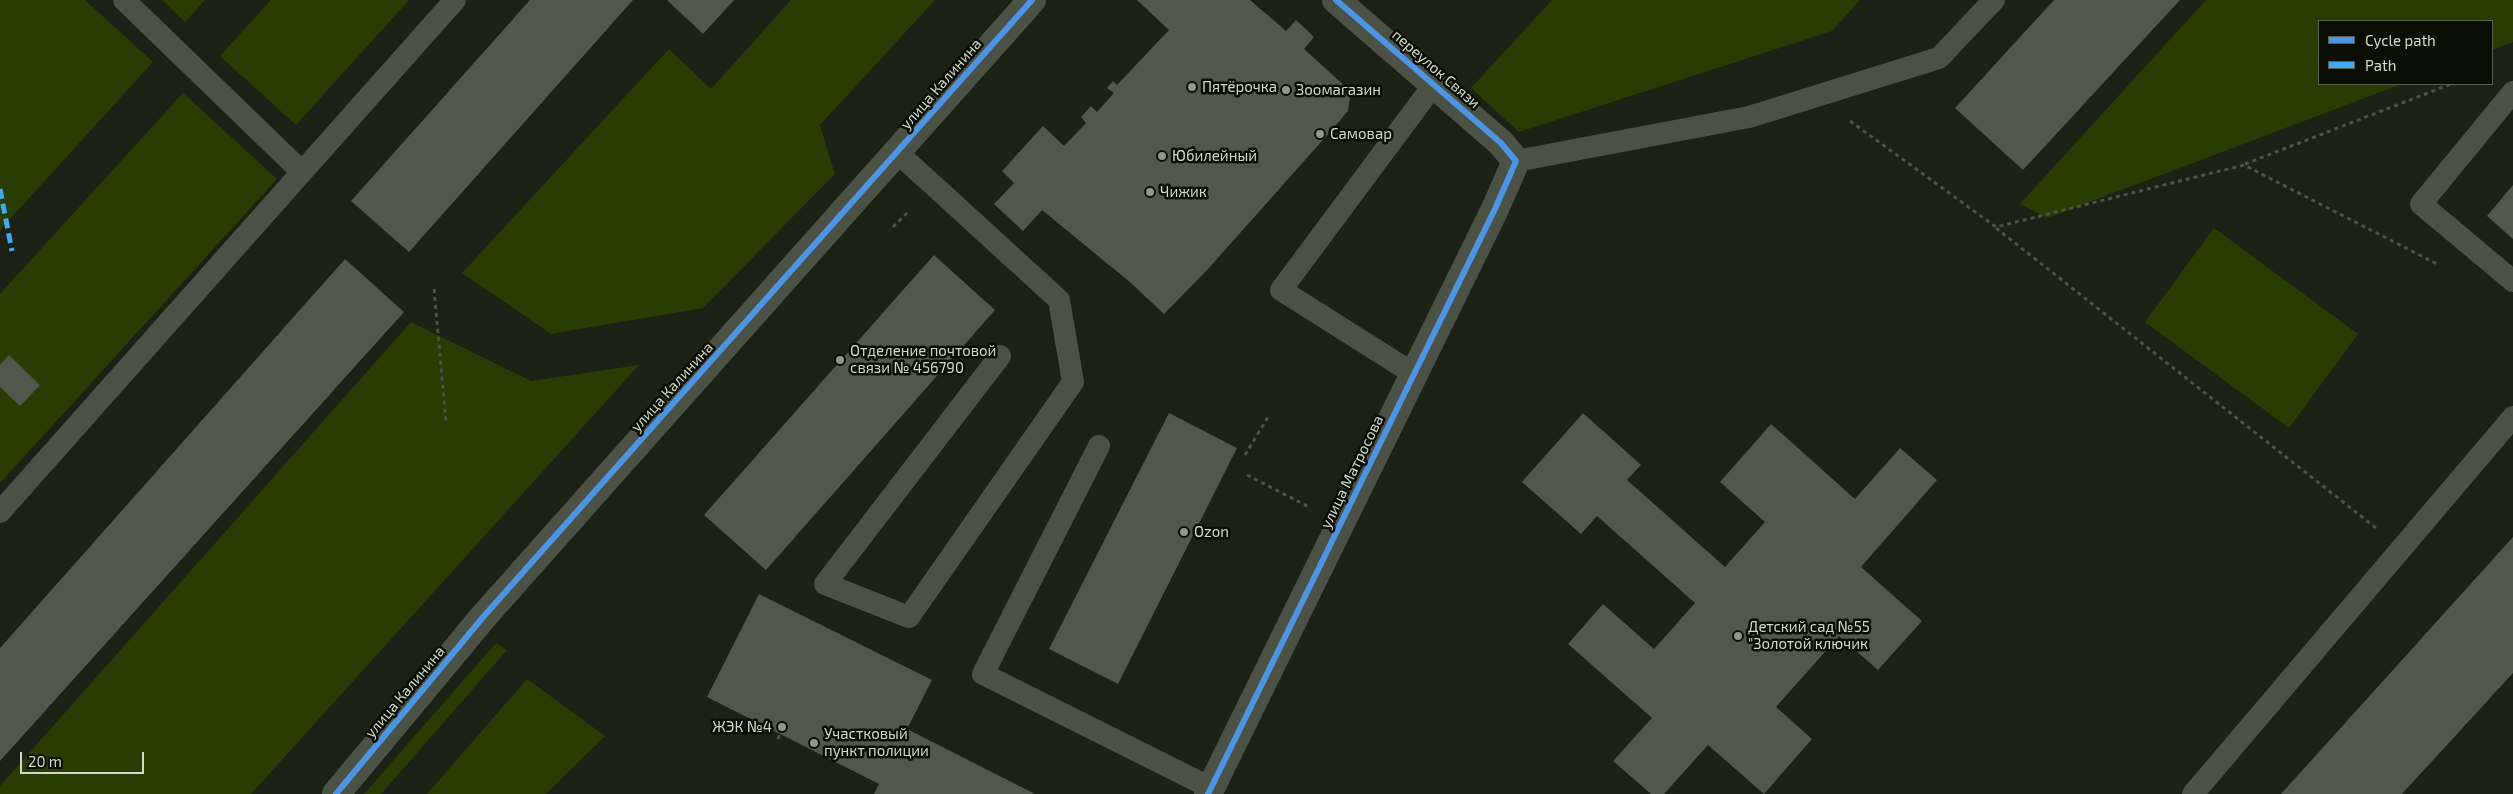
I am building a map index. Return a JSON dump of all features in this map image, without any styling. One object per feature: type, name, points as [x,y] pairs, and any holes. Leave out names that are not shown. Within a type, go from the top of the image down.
[{"type":"street","name":"улица Калинина","points":[[336,794],[484,616],[1032,0]]},
{"type":"street","name":"переулок Связи","points":[[1336,0],[1435,83],[1502,143],[1516,160]]},
{"type":"street","name":"улица Матросова","points":[[1209,791],[1495,209],[1516,160]]},
{"type":"lane","points":[[124,0],[302,172]]},
{"type":"lane","points":[[0,512],[455,0]]},
{"type":"lane","points":[[1516,160],[1749,117],[1939,58],[1994,0]]},
{"type":"lane","points":[[1414,374],[1281,290],[1435,83]]},
{"type":"lane","points":[[2513,92],[2421,204],[2513,281]]},
{"type":"lane","points":[[898,152],[1059,300],[1073,382],[909,617],[825,584],[1000,356]]},
{"type":"lane","points":[[2193,794],[2513,417]]},
{"type":"lane","points":[[1099,446],[983,674],[1209,791]]},
{"type":"path","points":[[1996,228],[2244,165],[2448,85]]},
{"type":"path","points":[[1847,119],[1996,228],[2401,549]]},
{"type":"path","points":[[2244,165],[2444,267]]},
{"type":"path","points":[[893,227],[911,208]]},
{"type":"path","points":[[434,289],[446,422]]},
{"type":"path","points":[[1245,455],[1268,417]]},
{"type":"path","points":[[1247,476],[1314,510]]},
{"type":"path","points":[[778,739],[780,733]]},
{"type":"green space","points":[[0,0],[85,0],[153,62],[0,230]]},
{"type":"green space","points":[[162,0],[205,0],[185,22]]},
{"type":"green space","points":[[271,0],[409,0],[296,125],[220,56]]},
{"type":"green space","points":[[791,0],[935,0],[820,125],[835,174],[703,308],[551,334],[462,273],[669,49],[711,89]]},
{"type":"green space","points":[[1552,0],[1860,0],[1832,31],[1519,132],[1471,88]]},
{"type":"green space","points":[[2206,0],[2513,0],[2513,42],[2493,50],[2493,20],[2318,20],[2318,85],[2399,85],[2047,218],[2020,204]]},
{"type":"green space","points":[[183,93],[277,179],[0,483],[0,294]]},
{"type":"green space","points":[[2214,228],[2358,334],[2289,428],[2145,322]]},
{"type":"green space","points":[[411,322],[531,381],[639,365],[251,794],[0,794],[0,786]]},
{"type":"green space","points":[[496,643],[507,650],[381,794],[364,794]]},
{"type":"green space","points":[[527,679],[605,736],[546,794],[427,794]]},
{"type":"building","points":[[530,0],[633,0],[409,252],[351,201]]},
{"type":"building","points":[[667,0],[734,0],[703,34]]},
{"type":"building","name":"Юбилейный","points":[[1137,0],[1250,0],[1286,31],[1296,20],[1314,37],[1304,49],[1346,87],[1350,97],[1348,111],[1330,132],[1208,269],[1164,314],[1131,283],[1042,210],[1023,231],[994,204],[1014,183],[1002,171],[1043,126],[1064,146],[1086,123],[1081,117],[1091,106],[1097,112],[1114,93],[1107,88],[1113,81],[1117,85],[1169,30]]},
{"type":"building","points":[[2054,0],[2180,0],[2023,170],[1955,108]]},
{"type":"building","points":[[2513,185],[2513,239],[2487,216]]},
{"type":"building","points":[[934,255],[995,310],[766,570],[704,515]]},
{"type":"building","points":[[345,259],[404,312],[0,761],[0,648]]},
{"type":"building","points":[[9,355],[40,385],[20,406],[0,387],[0,365]]},
{"type":"building","points":[[1169,413],[1237,448],[1118,684],[1049,649]]},
{"type":"building","points":[[1583,413],[1641,465],[1627,480],[1725,567],[1765,522],[1720,482],[1771,424],[1855,499],[1900,448],[1937,480],[1861,567],[1922,621],[1878,670],[1839,636],[1776,707],[1812,739],[1764,794],[1708,745],[1664,794],[1651,794],[1613,761],[1652,718],[1568,644],[1603,604],[1654,649],[1695,603],[1597,516],[1581,534],[1522,482]]},
{"type":"building","points":[[2513,537],[2513,673],[2402,794],[2281,794]]},
{"type":"building","points":[[759,594],[932,680],[907,729],[1035,794],[874,794],[879,784],[707,697]]},
{"type":"marked path","points":[[0,189],[12,251]]},
{"type":"cycle path","points":[[336,794],[484,616],[1032,0]]},
{"type":"cycle path","points":[[1208,794],[1495,209],[1516,161],[1501,143],[1336,0]]},
{"type":"place","name":"Пятёрочка","points":[[1192,87]]},
{"type":"place","name":"Зоомагазин","points":[[1286,90]]},
{"type":"place","name":"Самовар","points":[[1320,134]]},
{"type":"place","name":"Юбилейный","points":[[1162,156]]},
{"type":"place","name":"Чижик","points":[[1150,192]]},
{"type":"place","name":"Отделение почтовой связи № 456790","points":[[840,360]]},
{"type":"place","name":"Ozon","points":[[1184,532]]},
{"type":"place","name":"Детский сад №55 \"Золотой ключик","points":[[1738,636]]},
{"type":"place","name":"ЖЭК №4","points":[[782,727]]},
{"type":"place","name":"Участковый пункт полиции","points":[[814,743]]}]
